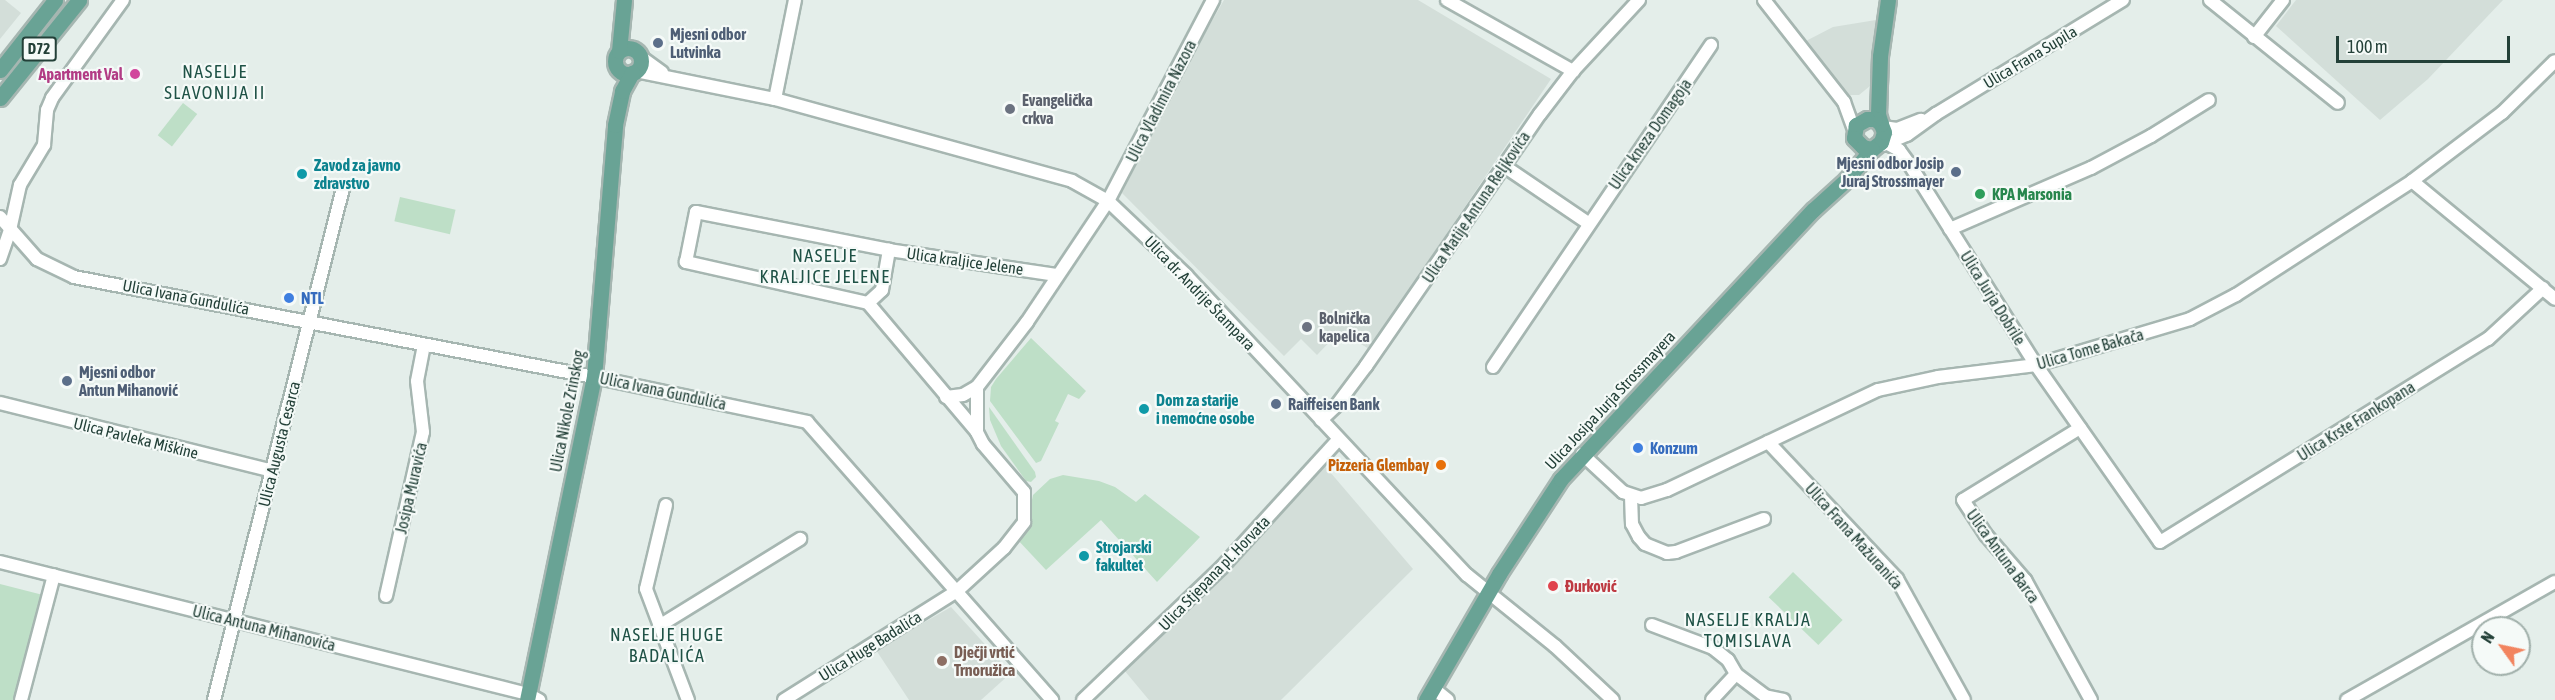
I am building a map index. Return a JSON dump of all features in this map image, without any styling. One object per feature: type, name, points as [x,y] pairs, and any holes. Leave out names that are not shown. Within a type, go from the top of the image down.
[{"type":"main road","name":"D72","points":[[0,70],[56,0]]},
{"type":"main road","name":"D72","points":[[0,98],[79,0]]},
{"type":"main road","name":"Ulica Nikole Zrinskog","points":[[624,0],[632,60]]},
{"type":"main road","name":"Ulica Nikole Zrinskog","points":[[615,125],[622,91],[632,60],[630,35],[633,0]]},
{"type":"main road","name":"Ulica Josipa Jurja Strossmayera","points":[[1429,694],[1488,591],[1554,488],[1582,454],[1813,210],[1879,146],[1884,137],[1877,123],[1880,69],[1888,0]]},
{"type":"main road","name":"Ulica Nikole Zrinskog","points":[[531,698],[594,376],[615,125],[614,95],[617,68],[615,59],[632,60]]},
{"type":"main road","name":"Ulica Josipa Jurja Strossmayera","points":[[1813,210],[1852,159],[1859,122],[1877,123]]},
{"type":"main road","points":[[1855,135],[1863,147],[1879,146]]},
{"type":"street","points":[[0,259],[10,230],[20,185],[44,145],[47,110],[52,98],[123,0]]},
{"type":"street","points":[[775,99],[795,0]]},
{"type":"street","name":"Ulica Vladimira Nazora","points":[[1108,201],[1213,0]]},
{"type":"street","points":[[1447,0],[1573,71]]},
{"type":"street","name":"Ulica Matije Antuna Reljkovića","points":[[1321,420],[1336,406],[1366,366],[1504,166],[1573,71],[1639,0]]},
{"type":"street","points":[[1764,0],[1844,102],[1877,123]]},
{"type":"street","name":"Ulica Frana Supila","points":[[1879,146],[1908,135],[1936,114],[2123,0]]},
{"type":"street","points":[[2210,0],[2254,38],[2338,103]]},
{"type":"street","points":[[2254,38],[2283,0]]},
{"type":"street","name":"Ulica kneza Domagoja","points":[[1492,367],[1711,45]]},
{"type":"street","name":"Ulica dr. Andrije Štampara","points":[[632,60],[676,79],[775,99],[1071,181],[1108,201],[1186,275],[1461,570],[1555,646],[1613,700]]},
{"type":"street","name":"Ulica Tome Bakača","points":[[1631,496],[1641,498],[1667,490],[1861,398],[1896,385],[2036,365],[2180,322],[2211,309],[2412,181],[2502,113],[2555,61]]},
{"type":"street","points":[[1950,229],[2091,168],[2151,136],[2209,100]]},
{"type":"street","points":[[1844,102],[1855,135]]},
{"type":"street","name":"Ulica Frana Supila","points":[[1877,123],[1897,129],[1936,114]]},
{"type":"street","name":"Ulica Jurja Dobrile","points":[[1879,146],[1899,150],[1910,165],[2036,365],[2160,542]]},
{"type":"street","points":[[1504,166],[1588,223]]},
{"type":"street","points":[[2412,181],[2555,299]]},
{"type":"street","name":"Ulica Augusta Cesarca","points":[[214,700],[343,188]]},
{"type":"street","points":[[946,397],[963,395],[977,387],[1027,322],[1108,201]]},
{"type":"street","name":"Ulica kraljice Jelene","points":[[868,303],[686,261],[696,212],[889,250],[1057,275]]},
{"type":"street","name":"Ulica Ivana Gundulića","points":[[0,217],[37,259],[74,277],[594,376],[807,422],[1052,700]]},
{"type":"street","points":[[889,250],[882,290],[868,303],[977,432],[983,444],[1024,492],[1024,522],[1004,548],[957,591]]},
{"type":"street","name":"Ulica Krste Frankopana","points":[[2160,542],[2488,339],[2543,288]]},
{"type":"street","name":"Josipa Muravića","points":[[386,596],[423,432],[417,381],[424,345]]},
{"type":"street","points":[[977,387],[977,432]]},
{"type":"street","name":"Ulica Pavleka Miškine","points":[[0,403],[272,471]]},
{"type":"street","name":"Ulica Antuna Barca","points":[[2080,428],[1963,500],[1986,535],[2025,580],[2091,700]]},
{"type":"street","name":"Ulica Stjepana pl. Horvata","points":[[1083,700],[1222,567],[1338,440]]},
{"type":"street","name":"Ulica Frana Mažuranića","points":[[1768,442],[1897,579],[1964,700]]},
{"type":"street","points":[[1582,454],[1623,492],[1631,496],[1632,524],[1645,544],[1667,553],[1676,552],[1764,519]]},
{"type":"street","points":[[666,505],[646,589],[688,700]]},
{"type":"street","points":[[659,626],[800,539]]},
{"type":"street","name":"Ulica Antuna Mihanovića","points":[[0,562],[234,620],[531,698]]},
{"type":"street","points":[[21,700],[54,575]]},
{"type":"street","points":[[2347,700],[2555,582]]},
{"type":"street","name":"Ulica Huge Badalića","points":[[784,700],[957,591]]},
{"type":"street","points":[[1652,625],[1713,648],[1728,660],[1736,674],[1759,692],[1784,700]]},
{"type":"street","points":[[1712,700],[1736,674]]},
{"type":"street","points":[[1429,694],[1448,700]]},
{"type":"shaded area","points":[[0,0],[5,0],[21,13],[0,39]]},
{"type":"shaded area","points":[[1224,0],[1418,0],[1551,79],[1369,349],[1340,331],[1317,355],[1301,339],[1284,356],[1122,193],[1189,61]]},
{"type":"shaded area","points":[[2296,0],[2503,0],[2428,79],[2380,120],[2276,26]]},
{"type":"shaded area","points":[[1876,20],[1870,86],[1859,95],[1849,95],[1804,42],[1833,27]]},
{"type":"shaded area","points":[[1324,465],[1413,569],[1281,700],[1149,700],[1119,664]]},
{"type":"shaded area","name":"Dječji vrtić Trnoružica","points":[[951,607],[1011,673],[981,700],[909,700],[876,650]]},
{"type":"green space","points":[[183,103],[197,114],[172,146],[158,135]]},
{"type":"green space","points":[[400,197],[456,210],[450,234],[394,221]]},
{"type":"green space","points":[[1031,338],[1086,391],[1079,399],[1068,394],[1055,421],[1059,423],[1041,461],[1036,463],[990,401],[991,387],[996,379]]},
{"type":"green space","points":[[989,407],[1035,472],[1036,477],[1031,482],[1026,481],[1001,446],[990,420]]},
{"type":"green space","points":[[1063,475],[1099,481],[1115,487],[1136,502],[1145,494],[1200,537],[1157,582],[1101,520],[1046,570],[1016,538],[1028,519],[1033,495],[1050,479]]},
{"type":"green space","points":[[1793,572],[1843,620],[1818,645],[1769,597]]},
{"type":"green space","points":[[0,584],[43,595],[15,700],[0,700]]},
{"type":"place","name":"Mjesni odbor Lutvinka","points":[[658,43]]},
{"type":"place","name":"Apartment Val","points":[[135,74]]},
{"type":"place","name":"Evangelička crkva","points":[[1010,109]]},
{"type":"place","name":"Mjesni odbor Josip Juraj Strossmayer","points":[[1956,172]]},
{"type":"place","name":"Zavod za javno zdravstvo","points":[[302,174]]},
{"type":"place","name":"KPA Marsonia","points":[[1980,194]]},
{"type":"place","name":"NTL","points":[[289,298]]},
{"type":"place","name":"Bolnička kapelica","points":[[1307,327]]},
{"type":"place","name":"Mjesni odbor Antun Mihanović","points":[[67,381]]},
{"type":"place","name":"Raiffeisen Bank","points":[[1276,404]]},
{"type":"place","name":"Dom za starije i nemoćne osobe","points":[[1144,409]]},
{"type":"place","name":"Konzum","points":[[1638,448]]},
{"type":"place","name":"Pizzeria Glembay","points":[[1441,465]]},
{"type":"place","name":"Strojarski fakultet","points":[[1084,556]]},
{"type":"place","name":"Đurković","points":[[1553,586]]},
{"type":"place","name":"Dječji vrtić Trnoružica","points":[[942,661]]},
{"type":"district","name":"NASELJE SLAVONIJA II","points":[[215,83]]},
{"type":"district","name":"NASELJE KRALJICE JELENE","points":[[825,267]]},
{"type":"district","name":"NASELJE KRALJA TOMISLAVA","points":[[1748,631]]},
{"type":"district","name":"NASELJE HUGE BADALIĆA","points":[[667,646]]}]
